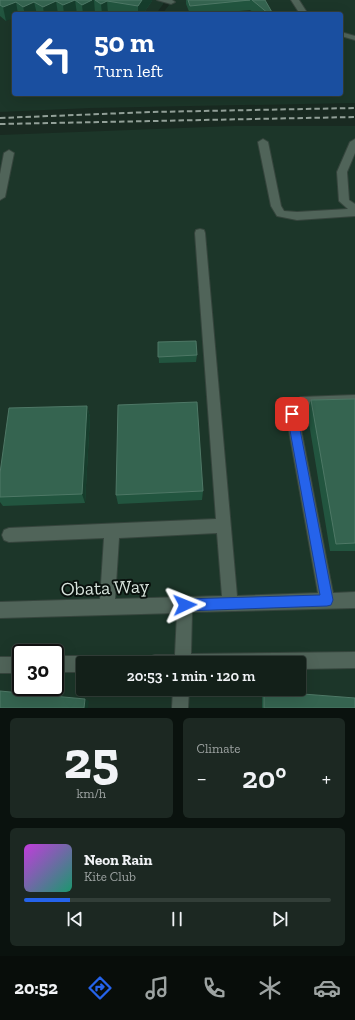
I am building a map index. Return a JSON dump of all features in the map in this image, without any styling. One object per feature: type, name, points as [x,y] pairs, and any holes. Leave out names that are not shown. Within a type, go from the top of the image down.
[{"type":"street","points":[[161,0],[171,2]]},
{"type":"street","points":[[295,0],[303,12]]},
{"type":"street","points":[[343,35],[355,38]]},
{"type":"street","points":[[263,142],[276,206],[281,214],[297,216],[355,211]]},
{"type":"street","points":[[355,142],[342,172],[344,201],[355,211]]},
{"type":"street","points":[[0,197],[9,153]]},
{"type":"street","points":[[200,233],[230,604]]},
{"type":"street","points":[[327,600],[292,414],[294,407],[301,403],[355,401]]},
{"type":"street","points":[[9,535],[223,526]]},
{"type":"street","points":[[107,607],[112,531]]},
{"type":"street","name":"Obata Way","points":[[0,610],[355,600]]},
{"type":"street","points":[[183,656],[185,605]]},
{"type":"street","points":[[306,661],[355,660]]},
{"type":"street","points":[[0,665],[12,664]]},
{"type":"street","points":[[64,664],[76,664]]},
{"type":"street","points":[[180,708],[181,696]]},
{"type":"shaded area","points":[[0,0],[166,0],[157,12],[12,12],[12,96],[98,97],[343,96],[343,12],[164,12],[173,0],[355,0],[355,103],[90,108],[0,112]]},
{"type":"shaded area","points":[[234,126],[355,126],[355,708],[0,708],[0,135]]},
{"type":"building","points":[[0,0],[75,0],[63,5],[56,1],[43,7],[34,2],[23,7],[16,2],[3,7],[0,5]]},
{"type":"building","points":[[75,0],[92,0],[82,5]]},
{"type":"building","points":[[95,0],[142,0],[138,6],[107,1],[101,4]]},
{"type":"building","points":[[188,0],[250,0],[190,6]]},
{"type":"building","points":[[252,0],[265,0],[272,12],[267,12]]},
{"type":"building","points":[[196,341],[197,355],[158,357],[158,342]]},
{"type":"building","points":[[355,399],[355,543],[336,544],[311,400]]},
{"type":"building","points":[[197,402],[203,491],[116,495],[118,405]]},
{"type":"building","points":[[87,406],[82,494],[0,497],[0,473],[9,408]]},
{"type":"building","points":[[0,691],[12,692],[12,696],[53,696],[85,699],[84,708],[0,708]]},
{"type":"building","points":[[306,694],[355,698],[355,708],[264,708],[264,696],[306,696]]},
{"type":"railway","points":[[0,118],[151,112],[355,108]]},
{"type":"railway","points":[[0,124],[355,117]]},
{"type":"route","points":[[185,605],[327,600],[292,414]]}]
